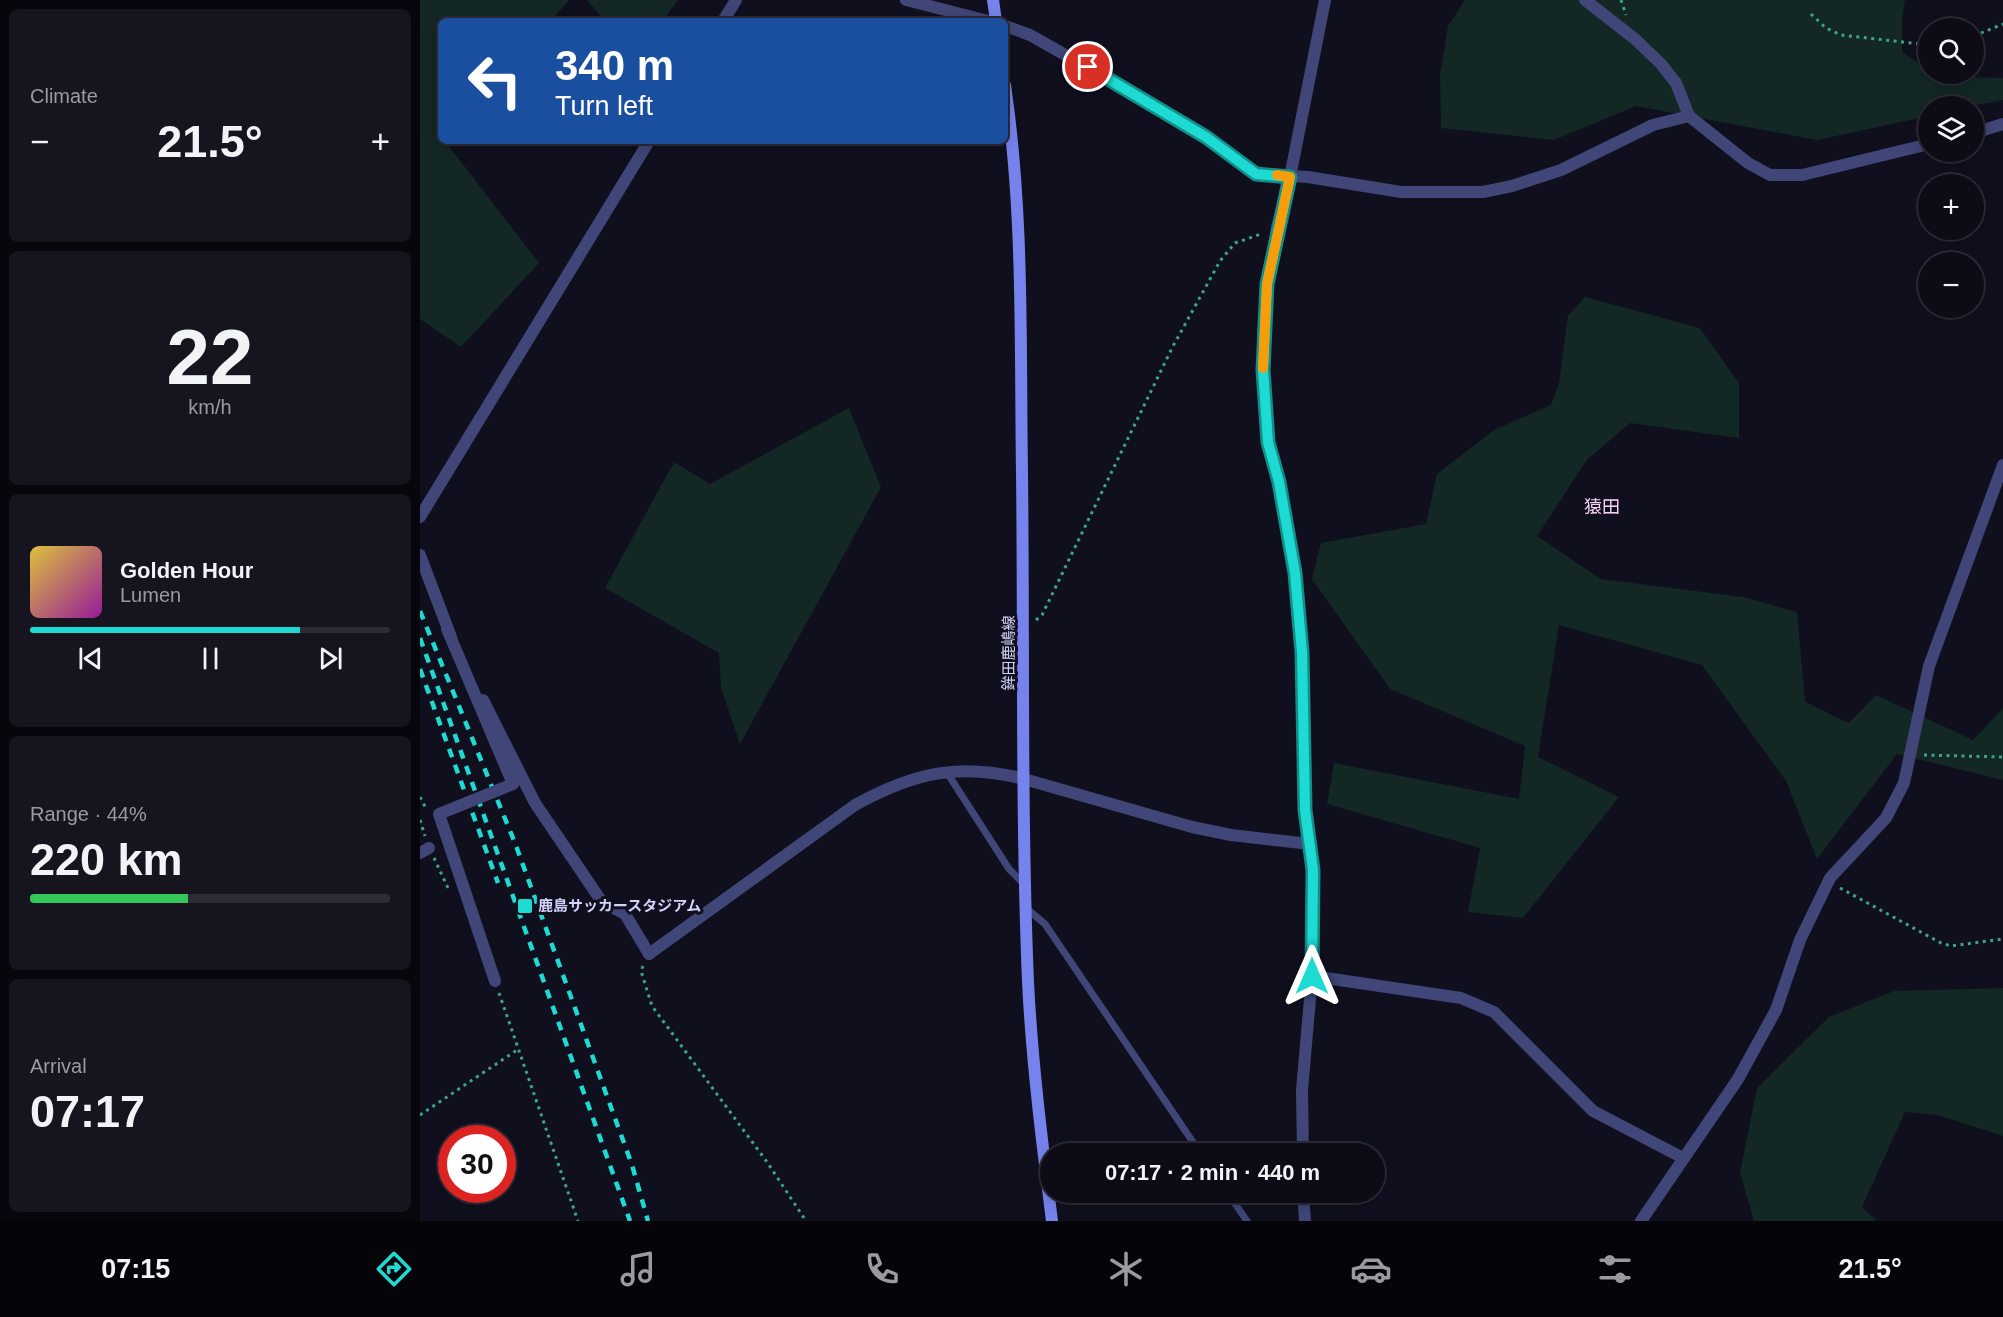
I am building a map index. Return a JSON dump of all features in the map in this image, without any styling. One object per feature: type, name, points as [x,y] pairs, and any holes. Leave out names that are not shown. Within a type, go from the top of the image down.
[{"type":"main road","points":[[993,0],[996,18]]},
{"type":"main road","name":"鉾田鹿嶋線","points":[[1008,108],[1014,153],[1021,259],[1025,885],[1034,1050],[1052,1221]]},
{"type":"street","points":[[725,18],[735,0]]},
{"type":"street","points":[[906,0],[976,18]]},
{"type":"street","points":[[1303,1143],[1302,1090],[1312,976],[1313,870],[1305,810],[1302,652],[1296,584],[1279,482],[1268,442],[1263,370],[1267,284],[1325,0]]},
{"type":"street","points":[[1585,0],[1635,39],[1661,64],[1676,83],[1689,116],[1748,164],[1770,175],[1802,175],[1918,147]]},
{"type":"street","points":[[1008,27],[1030,35],[1145,99],[1206,137],[1256,174],[1401,192],[1483,192],[1512,186],[1561,170],[1653,125],[1689,116]]},
{"type":"street","points":[[1984,130],[2003,124]]},
{"type":"street","points":[[420,517],[647,144]]},
{"type":"street","points":[[1641,1221],[1738,1079],[1776,1011],[1800,940],[1830,879],[1886,818],[1904,783],[1929,666],[2003,465]]},
{"type":"street","points":[[420,555],[447,629],[513,784],[439,813],[495,981]]},
{"type":"street","points":[[447,629],[535,803],[602,902],[625,914],[649,954],[855,805],[881,791],[915,778],[945,771],[980,770],[1024,779],[1192,827],[1231,835],[1310,844]]},
{"type":"street","points":[[1312,976],[1461,998],[1494,1012],[1593,1111],[1683,1158]]},
{"type":"street","points":[[1304,1203],[1305,1221]]},
{"type":"lane","points":[[945,771],[1009,869],[1025,885]]},
{"type":"lane","points":[[1026,908],[1045,924],[1194,1143]]},
{"type":"lane","points":[[1235,1203],[1247,1221]]},
{"type":"path","points":[[1811,14],[1826,28],[1841,34],[1918,44]]},
{"type":"path","points":[[1984,32],[2003,24]]},
{"type":"path","points":[[1024,629],[1042,615],[1172,348],[1220,261],[1235,243],[1277,228]]},
{"type":"path","points":[[1910,753],[2003,758]]},
{"type":"path","points":[[420,820],[425,850],[449,891]]},
{"type":"path","points":[[1830,879],[1838,887],[1941,944],[1951,946],[2003,939]]},
{"type":"path","points":[[649,954],[641,971],[652,1006],[767,1162],[806,1221]]},
{"type":"path","points":[[495,981],[578,1221]]},
{"type":"path","points":[[420,1115],[517,1050]]},
{"type":"green space","points":[[420,0],[569,0],[554,18],[438,18],[438,144],[449,144],[539,263],[461,347],[420,319]]},
{"type":"green space","points":[[587,0],[678,0],[665,18],[602,18]]},
{"type":"green space","points":[[1465,0],[1905,0],[1902,19],[1902,52],[1918,63],[1918,84],[1984,84],[1984,77],[2003,78],[2003,100],[1984,104],[1984,96],[1918,96],[1918,118],[1817,140],[1636,106],[1554,140],[1441,128],[1440,75],[1448,26]]},
{"type":"green space","points":[[1585,297],[1700,328],[1739,383],[1739,438],[1630,423],[1587,460],[1537,536],[1601,579],[1743,597],[1797,612],[1805,702],[1849,723],[1876,695],[1973,740],[2003,708],[2003,780],[1897,754],[1817,859],[1786,781],[1702,665],[1559,625],[1538,757],[1619,797],[1523,918],[1468,912],[1480,848],[1327,804],[1334,763],[1519,799],[1525,746],[1390,689],[1312,579],[1321,543],[1426,524],[1437,474],[1494,430],[1551,405],[1559,383],[1568,316]]},
{"type":"green space","points":[[849,408],[881,487],[740,744],[721,688],[719,653],[605,588],[674,462],[710,484]]},
{"type":"green space","points":[[2003,988],[2003,1136],[1938,1115],[1905,1112],[1862,1207],[1877,1221],[1754,1221],[1740,1173],[1757,1088],[1829,1017],[1894,991]]},
{"type":"railway","points":[[420,611],[515,843],[632,1165],[648,1221]]},
{"type":"railway","points":[[420,638],[630,1221]]},
{"type":"railway","points":[[420,669],[498,883]]},
{"type":"slow traffic","points":[[1263,368],[1267,284],[1277,228],[1290,177],[1277,175]]},
{"type":"place","name":"鹿島サッカースタジアム","points":[[525,906]]},
{"type":"district","name":"猿田","points":[[1602,507]]},
{"type":"route","points":[[1088,67],[1206,137],[1256,174],[1290,177],[1277,228],[1267,284],[1263,370],[1268,442],[1279,482],[1295,573],[1302,652],[1305,810],[1313,870],[1312,976]]}]
